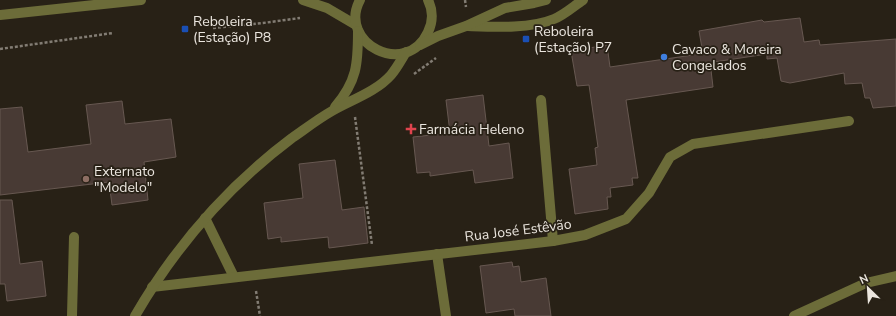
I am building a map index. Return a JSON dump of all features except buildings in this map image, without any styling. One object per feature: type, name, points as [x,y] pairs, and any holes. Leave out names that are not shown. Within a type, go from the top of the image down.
[{"type":"street","points":[[0,15],[141,0]]},
{"type":"street","points":[[303,0],[326,8],[357,28],[364,41],[373,49],[395,55],[406,52],[438,36],[466,26],[505,8],[534,4],[546,0]]},
{"type":"street","points":[[331,111],[349,86],[355,72],[358,58],[356,14],[360,0]]},
{"type":"street","points":[[417,47],[425,38],[430,27],[432,16],[428,0]]},
{"type":"street","points":[[466,26],[504,27],[540,23],[554,19],[583,0]]},
{"type":"street","points":[[134,316],[152,287],[175,255],[205,218],[263,161],[292,138],[331,111],[374,89],[391,76],[406,52]]},
{"type":"street","points":[[541,100],[553,241]]},
{"type":"street","name":"Rua José Estêvão","points":[[152,287],[553,241],[585,235],[626,219],[649,193],[670,157],[693,144],[849,121]]},
{"type":"street","points":[[205,218],[234,277]]},
{"type":"street","points":[[72,316],[74,237]]},
{"type":"street","points":[[438,254],[446,316]]},
{"type":"street","points":[[794,316],[866,283],[896,276]]},
{"type":"path","points":[[213,28],[302,18]]},
{"type":"path","points":[[0,48],[113,33]]},
{"type":"path","points":[[412,75],[436,58]]},
{"type":"path","points":[[360,114],[354,118],[374,261]]},
{"type":"path","points":[[254,275],[260,316]]},
{"type":"place","name":"Reboleira (Estação) P8","points":[[185,29]]},
{"type":"place","name":"Reboleira (Estação) P7","points":[[526,39]]},
{"type":"place","name":"Cavaco & Moreira Congelados","points":[[664,57]]},
{"type":"place","name":"Farmácia Heleno","points":[[411,129]]},
{"type":"place","name":"Externato \"Modelo\"","points":[[86,179]]}]
